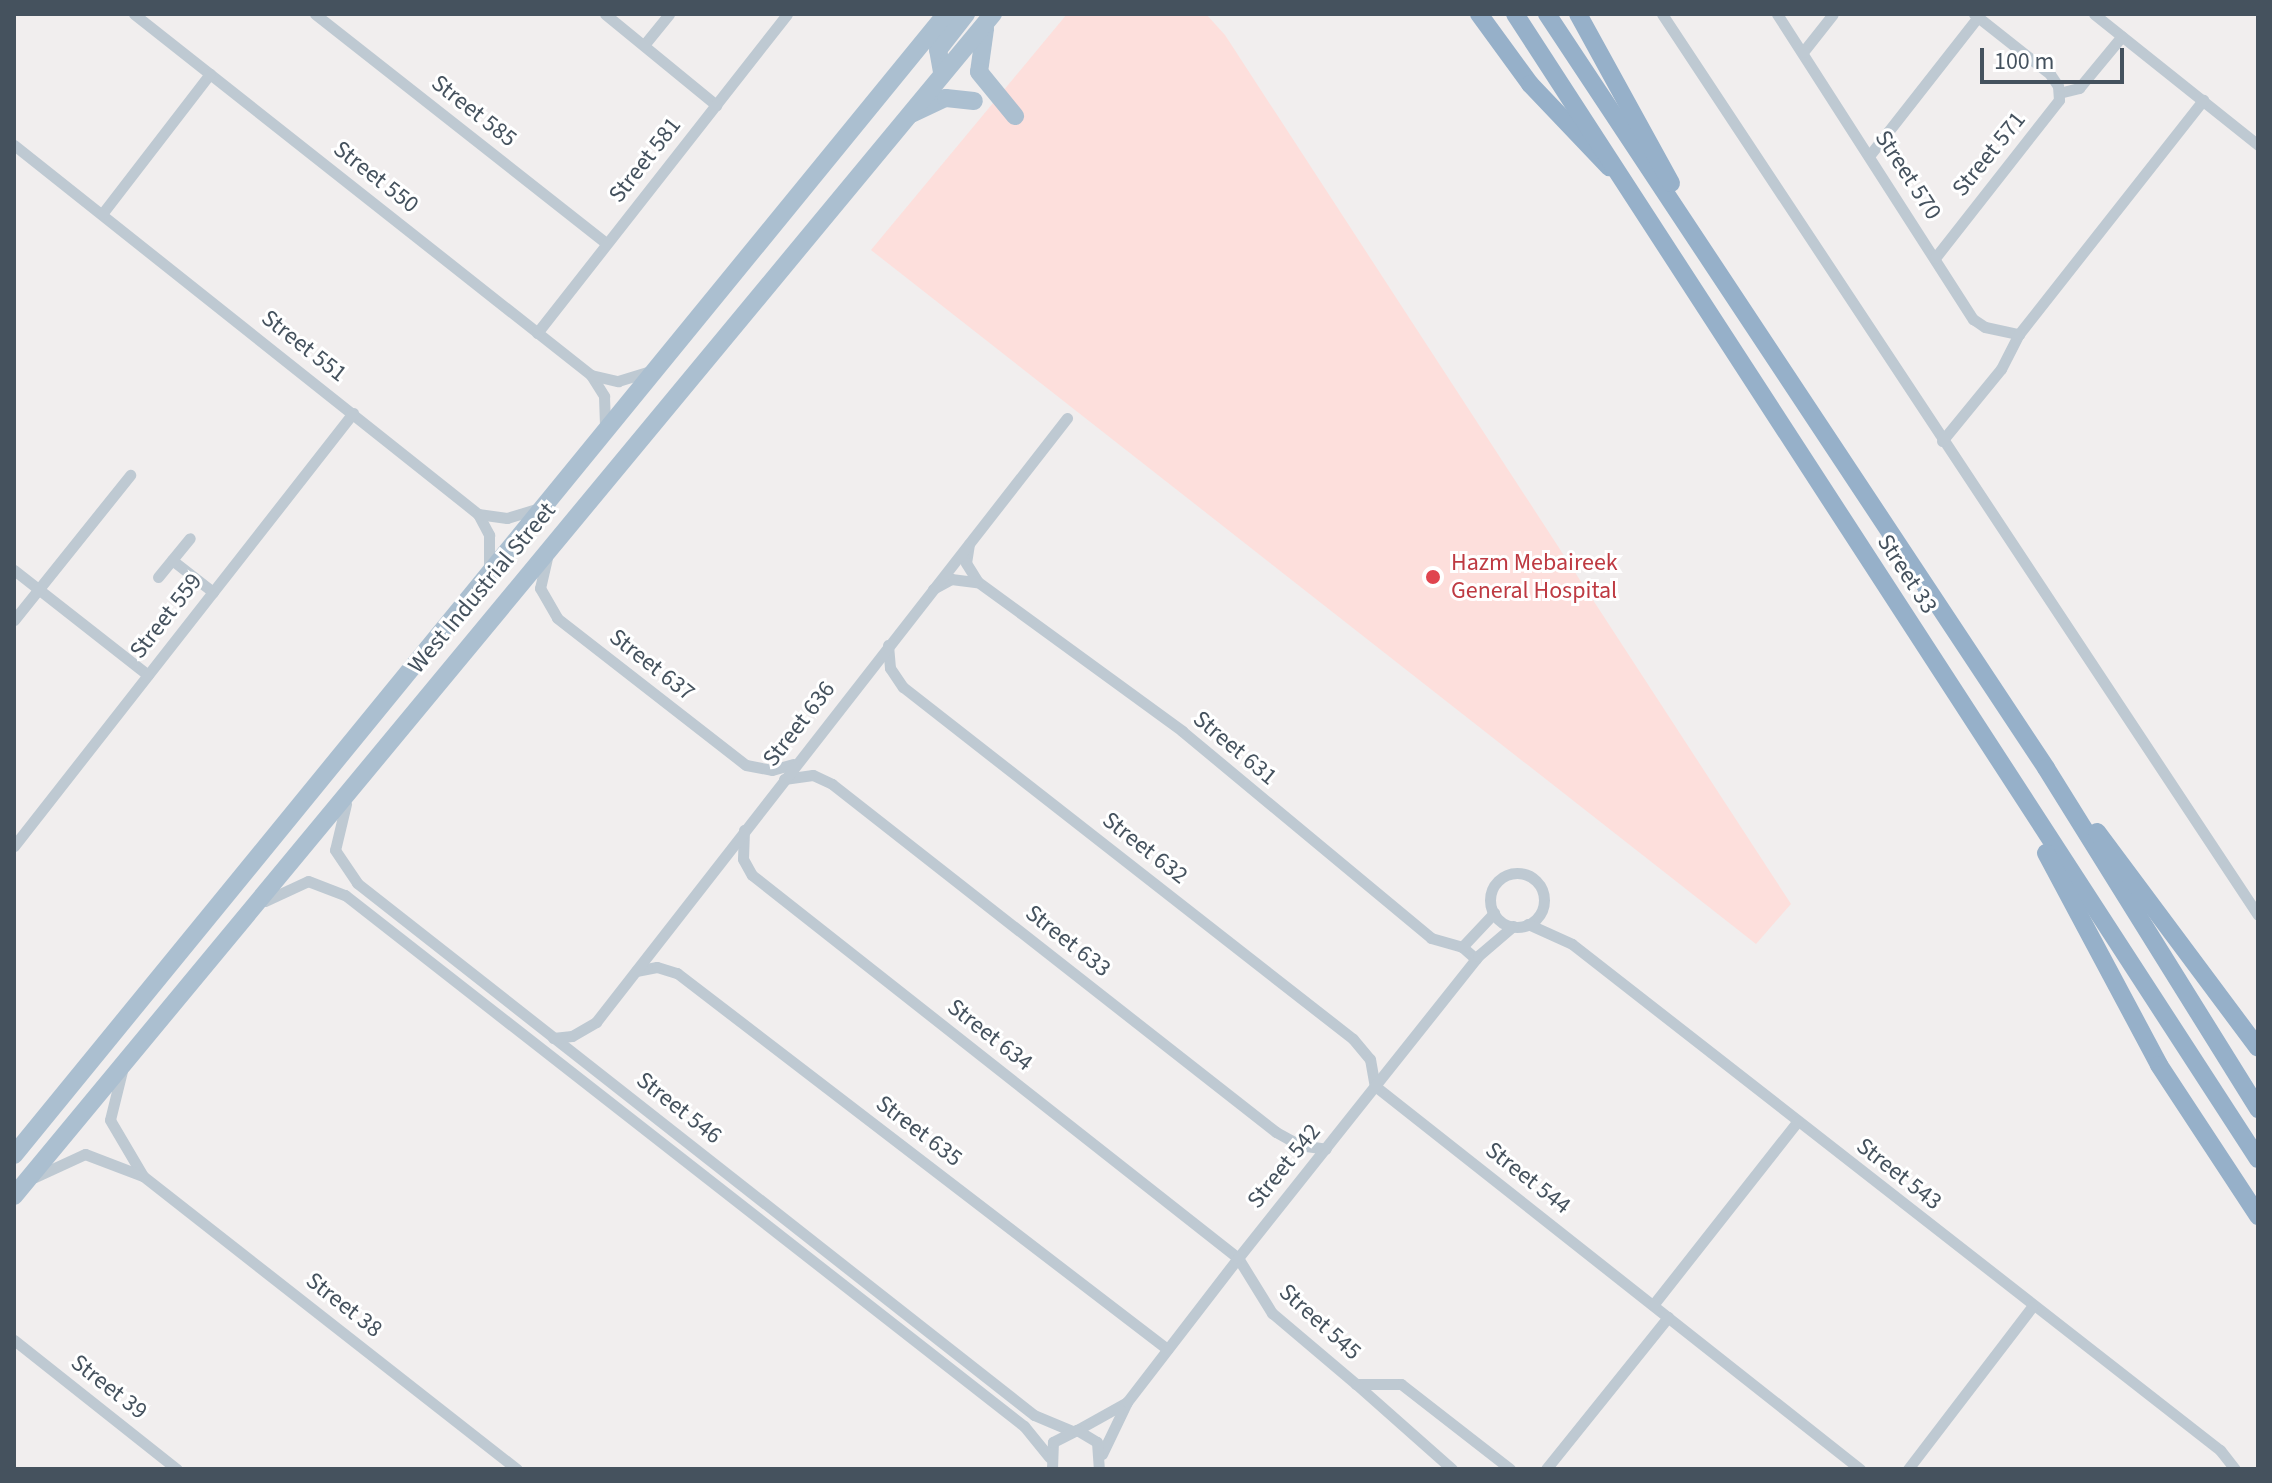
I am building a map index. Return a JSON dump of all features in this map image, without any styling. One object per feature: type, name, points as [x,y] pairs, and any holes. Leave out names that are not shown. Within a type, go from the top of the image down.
[{"type":"highway","points":[[1479,14],[1548,105],[1632,187]]},
{"type":"highway","name":"Street 33","points":[[1515,14],[1632,187],[2014,785],[2258,1159]]},
{"type":"highway","name":"Street 33","points":[[1547,14],[2046,768],[2258,1109]]},
{"type":"highway","points":[[1578,14],[1664,168],[1689,226]]},
{"type":"highway","points":[[2046,768],[2162,914],[2258,1048]]},
{"type":"highway","points":[[2014,785],[2141,1034],[2258,1216]]},
{"type":"main road","name":"West Industrial Street","points":[[19,1190],[904,116],[933,57],[946,14]]},
{"type":"main road","points":[[933,57],[966,14]]},
{"type":"main road","name":"West Industrial Street","points":[[14,1155],[21,1141],[659,366],[933,57],[990,17]]},
{"type":"main road","points":[[990,17],[978,50],[979,72],[1015,116]]},
{"type":"main road","points":[[904,116],[946,98],[974,101]]},
{"type":"street","name":"Street 550","points":[[134,14],[591,375]]},
{"type":"street","name":"Street 585","points":[[315,14],[606,243]]},
{"type":"street","points":[[605,14],[716,105]]},
{"type":"street","points":[[644,45],[669,14]]},
{"type":"street","name":"Street 581","points":[[537,333],[787,14]]},
{"type":"street","points":[[1662,14],[2258,915]]},
{"type":"street","name":"Street 570","points":[[1777,14],[1973,319],[1985,327],[2019,334]]},
{"type":"street","points":[[1803,52],[1833,14]]},
{"type":"street","points":[[2094,14],[2258,145]]},
{"type":"street","points":[[1869,156],[1976,16],[2050,74],[2059,93],[2079,88],[2122,36]]},
{"type":"street","points":[[102,214],[210,74]]},
{"type":"street","name":"Street 571","points":[[1935,258],[2056,107],[2059,93]]},
{"type":"street","points":[[1942,441],[2001,369],[2019,334],[2203,100]]},
{"type":"street","name":"Street 551","points":[[14,145],[478,514]]},
{"type":"street","points":[[591,375],[633,379],[659,366]]},
{"type":"street","points":[[591,375],[604,396],[604,435]]},
{"type":"street","name":"Street 559","points":[[14,846],[353,413]]},
{"type":"street","name":"Street 636","points":[[553,1038],[589,1028],[1067,418]]},
{"type":"street","points":[[14,620],[130,475]]},
{"type":"street","points":[[478,514],[507,518],[547,503]]},
{"type":"street","points":[[478,514],[492,547],[489,571]]},
{"type":"street","points":[[158,577],[190,538]]},
{"type":"street","name":"Street 637","points":[[552,541],[540,588],[557,618],[746,765],[772,770],[797,762]]},
{"type":"street","points":[[970,541],[966,563],[978,582]]},
{"type":"street","points":[[172,560],[213,592]]},
{"type":"street","points":[[14,570],[148,675]]},
{"type":"street","points":[[928,593],[951,579],[978,582]]},
{"type":"street","name":"Street 631","points":[[978,582],[1182,731],[1431,938],[1462,947]]},
{"type":"street","name":"Street 632","points":[[888,645],[890,668],[903,687],[1353,1039],[1370,1059],[1375,1086]]},
{"type":"street","name":"Street 633","points":[[783,780],[813,775],[832,784],[1276,1132],[1299,1145],[1326,1149]]},
{"type":"street","name":"Street 546","points":[[357,777],[335,837],[347,874],[1034,1415],[1074,1430]]},
{"type":"street","name":"Street 634","points":[[744,830],[743,859],[752,875],[1238,1258]]},
{"type":"street","points":[[1511,874],[1526,875],[1539,884],[1544,899],[1540,914],[1528,924],[1513,926],[1494,913],[1491,895],[1498,881],[1511,874]]},
{"type":"street","name":"Street 546","points":[[244,915],[294,884],[321,882],[333,887],[1024,1426],[1049,1464]]},
{"type":"street","points":[[1476,959],[1462,947],[1494,913]]},
{"type":"street","name":"Street 543","points":[[1528,924],[1572,944],[2032,1307],[2220,1450],[2235,1469]]},
{"type":"street","name":"Street 542","points":[[1102,1463],[1127,1402],[1167,1349],[1476,959],[1513,926]]},
{"type":"street","name":"Street 635","points":[[636,971],[657,967],[677,973],[1167,1349]]},
{"type":"street","name":"Street 38","points":[[124,1062],[110,1120],[143,1176]]},
{"type":"street","name":"Street 544","points":[[1375,1086],[1860,1469]]},
{"type":"street","points":[[1653,1305],[1798,1121]]},
{"type":"street","name":"Street 38","points":[[19,1190],[85,1154],[143,1176],[517,1469]]},
{"type":"street","name":"Street 545","points":[[1238,1258],[1248,1282],[1272,1313],[1356,1384],[1401,1384],[1510,1469]]},
{"type":"street","points":[[1908,1469],[2032,1307]]},
{"type":"street","points":[[1546,1469],[1668,1317]]},
{"type":"street","name":"Street 39","points":[[14,1340],[177,1469]]},
{"type":"street","points":[[1356,1384],[1452,1469]]},
{"type":"street","name":"Street 542","points":[[1049,1464],[1053,1442],[1127,1402]]},
{"type":"street","points":[[1074,1430],[1093,1438],[1102,1463]]},
{"type":"shaded area","name":"Hazm Mebaireek General Hospital","points":[[1067,14],[1206,14],[1225,35],[1791,904],[1756,944],[871,250]]},
{"type":"place","name":"Hazm Mebaireek General Hospital","points":[[1433,577]]}]
